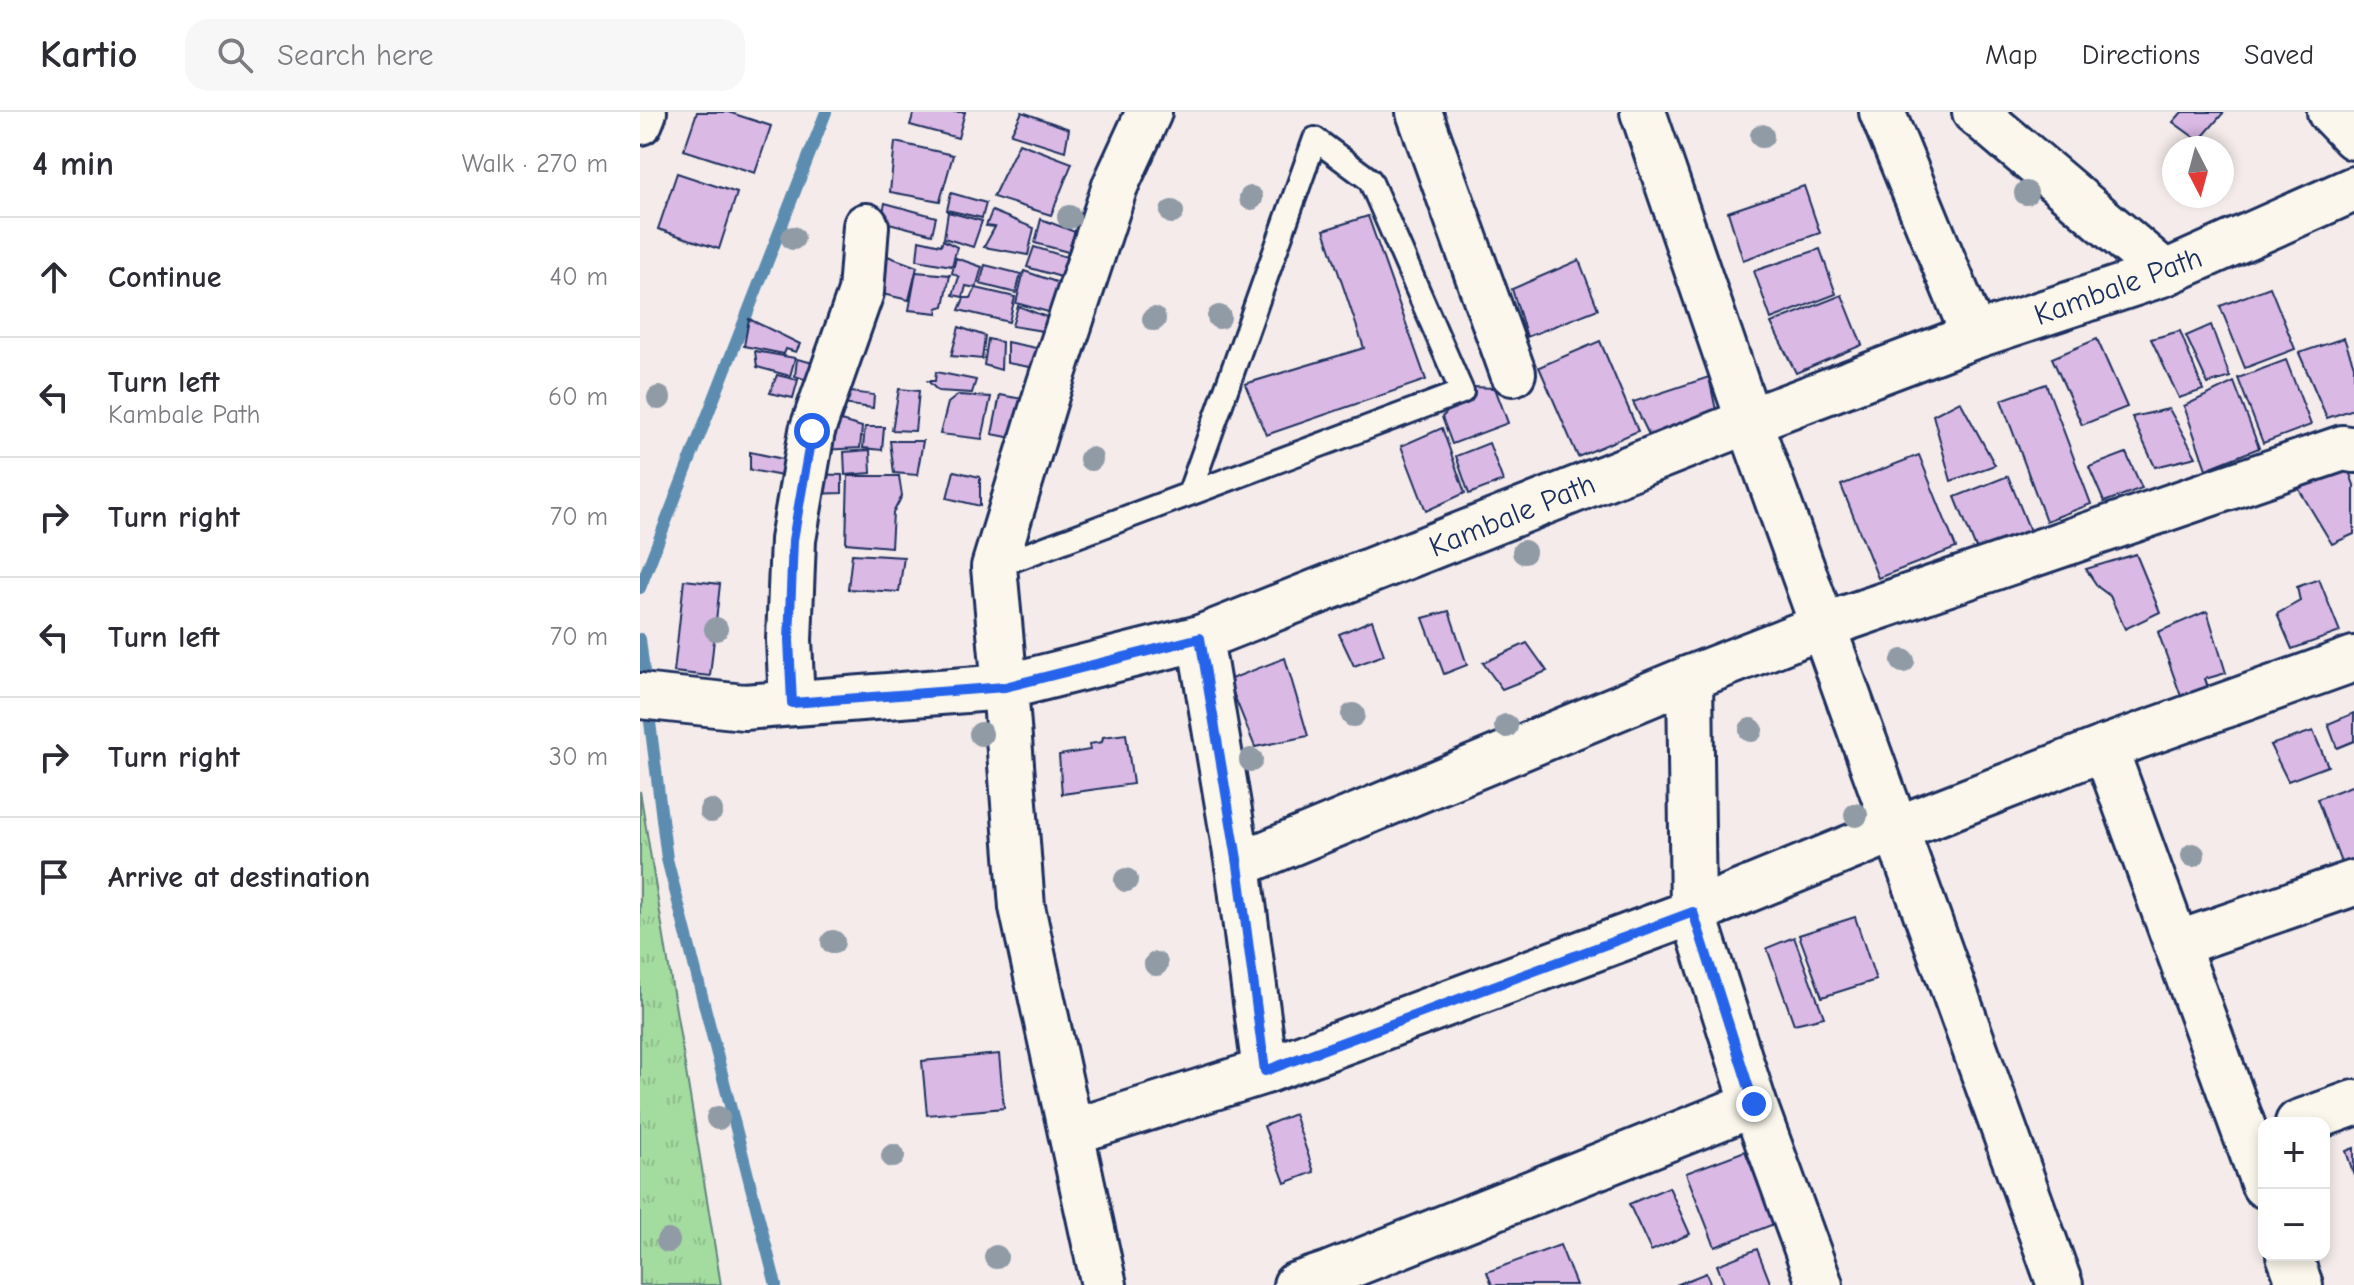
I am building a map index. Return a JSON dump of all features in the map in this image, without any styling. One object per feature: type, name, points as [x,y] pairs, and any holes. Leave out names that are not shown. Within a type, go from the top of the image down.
[{"type":"street","points":[[640,122],[644,112]]},
{"type":"street","points":[[1104,1285],[1022,907],[994,567],[1115,186],[1149,112]]},
{"type":"street","points":[[1419,112],[1513,373]]},
{"type":"street","points":[[1643,112],[1749,421],[2060,1285]]},
{"type":"street","points":[[1882,112],[1974,336]]},
{"type":"street","points":[[1975,112],[2165,273]]},
{"type":"street","points":[[2330,112],[2354,137]]},
{"type":"street","name":"Kambale Path","points":[[640,696],[744,707],[1005,687],[1200,638],[1749,421],[1974,336],[2165,273],[2354,189]]},
{"type":"street","points":[[792,703],[789,640],[793,540],[812,431],[861,292],[866,226]]},
{"type":"street","points":[[1238,865],[1823,626],[2343,448],[2354,450]]},
{"type":"street","points":[[1200,638],[1238,865],[1265,1071]]},
{"type":"street","points":[[1072,1132],[1265,1071],[1693,912],[2105,748],[2354,659]]},
{"type":"street","points":[[1690,678],[1693,912],[1754,1104],[1820,1285]]},
{"type":"street","points":[[2105,748],[2177,944],[2256,1138]]},
{"type":"street","points":[[2177,944],[2354,883]]},
{"type":"street","points":[[2315,1117],[2354,1103]]},
{"type":"street","points":[[1319,1281],[1754,1104]]},
{"type":"street","points":[[2291,1261],[2300,1285]]},
{"type":"lane","points":[[994,567],[1462,392],[1370,180],[1315,139],[1189,494]]},
{"type":"green space","points":[[640,791],[721,1285],[640,1285]]},
{"type":"building","points":[[697,112],[728,112],[771,126],[755,173],[684,150]]},
{"type":"building","points":[[914,112],[965,112],[958,138],[910,125]]},
{"type":"building","points":[[1022,112],[1069,129],[1065,151],[1011,134]]},
{"type":"building","points":[[2182,112],[2224,112],[2203,136],[2192,136],[2173,122]]},
{"type":"building","points":[[895,142],[953,155],[940,201],[890,192]]},
{"type":"building","points":[[1019,143],[1072,163],[1051,215],[993,197]]},
{"type":"building","points":[[677,173],[737,193],[719,249],[658,229]]},
{"type":"building","points":[[1804,186],[1820,233],[1743,260],[1728,212]]},
{"type":"building","points":[[951,193],[986,203],[982,218],[947,210]]},
{"type":"building","points":[[885,203],[936,217],[932,234],[881,221]]},
{"type":"building","points":[[992,211],[1034,228],[1028,255],[984,247],[995,227],[986,226]]},
{"type":"building","points":[[948,212],[982,221],[973,247],[944,238]]},
{"type":"building","points":[[1368,216],[1426,380],[1266,435],[1245,384],[1364,348],[1324,230]]},
{"type":"building","points":[[1041,219],[1075,232],[1068,252],[1035,243]]},
{"type":"building","points":[[919,240],[941,245],[943,240],[957,247],[952,266],[917,260]]},
{"type":"building","points":[[1034,247],[1070,258],[1061,277],[1027,267]]},
{"type":"building","points":[[1820,249],[1836,294],[1771,319],[1754,271]]},
{"type":"building","points":[[874,251],[917,267],[909,300],[864,290]]},
{"type":"building","points":[[956,258],[982,267],[976,288],[966,286],[963,297],[953,295],[959,277],[952,273]]},
{"type":"building","points":[[1579,260],[1598,309],[1527,337],[1512,289]]},
{"type":"building","points":[[985,265],[1021,274],[1016,293],[980,284]]},
{"type":"building","points":[[1024,271],[1059,283],[1052,313],[1016,303]]},
{"type":"building","points":[[916,272],[950,275],[944,306],[937,308],[938,313],[909,310]]},
{"type":"building","points":[[2270,287],[2295,349],[2245,368],[2220,306]]},
{"type":"building","points":[[976,288],[1015,297],[1009,322],[959,310],[964,298],[971,298]]},
{"type":"building","points":[[1842,295],[1862,345],[1796,373],[1771,323]]},
{"type":"building","points":[[1018,306],[1052,319],[1049,332],[1012,326]]},
{"type":"building","points":[[749,319],[800,344],[796,352],[786,349],[784,354],[744,346]]},
{"type":"building","points":[[2211,325],[2230,377],[2208,384],[2186,336]]},
{"type":"building","points":[[959,327],[985,336],[982,359],[951,356]]},
{"type":"building","points":[[2180,331],[2203,390],[2179,398],[2151,339]]},
{"type":"building","points":[[2344,338],[2354,366],[2354,409],[2327,418],[2299,353]]},
{"type":"building","points":[[988,339],[1002,342],[1001,370],[984,365]]},
{"type":"building","points":[[2097,339],[2127,407],[2082,425],[2052,358]]},
{"type":"building","points":[[1600,341],[1638,431],[1578,457],[1539,367]]},
{"type":"building","points":[[1007,342],[1041,349],[1035,368],[1007,363]]},
{"type":"building","points":[[755,351],[795,358],[790,376],[757,367]]},
{"type":"building","points":[[797,359],[830,367],[825,386],[795,376]]},
{"type":"building","points":[[2286,360],[2311,425],[2263,443],[2238,378]]},
{"type":"building","points":[[936,372],[976,380],[972,393],[938,391],[928,381],[935,381]]},
{"type":"building","points":[[777,375],[798,380],[793,398],[770,393]]},
{"type":"building","points":[[1709,377],[1717,415],[1651,439],[1633,402]]},
{"type":"building","points":[[2234,382],[2259,448],[2206,469],[2184,406]]},
{"type":"building","points":[[2046,384],[2091,504],[2046,521],[2001,400]]},
{"type":"building","points":[[1473,387],[1495,388],[1508,423],[1452,444],[1442,417]]},
{"type":"building","points":[[899,389],[919,391],[915,431],[892,430]]},
{"type":"building","points":[[836,390],[874,395],[873,408],[834,403]]},
{"type":"building","points":[[958,395],[991,397],[982,439],[940,434],[948,403]]},
{"type":"building","points":[[1000,395],[1029,400],[1023,440],[992,434]]},
{"type":"building","points":[[1960,401],[1995,465],[1951,481],[1933,415]]},
{"type":"building","points":[[2169,409],[2196,457],[2155,467],[2132,417]]},
{"type":"building","points":[[830,418],[862,427],[860,448],[822,450]]},
{"type":"building","points":[[865,427],[884,427],[882,450],[863,448]]},
{"type":"building","points":[[1442,428],[1465,493],[1426,511],[1401,446]]},
{"type":"building","points":[[890,441],[923,441],[917,475],[894,473]]},
{"type":"building","points":[[1489,443],[1503,481],[1469,494],[1456,456]]},
{"type":"building","points":[[870,450],[871,473],[845,475],[844,452]]},
{"type":"building","points":[[750,452],[802,463],[798,479],[750,470]]},
{"type":"building","points":[[2126,453],[2142,488],[2104,502],[2089,467]]},
{"type":"building","points":[[1919,455],[1956,548],[1878,578],[1841,485]]},
{"type":"building","points":[[2346,463],[2354,485],[2354,534],[2332,544],[2294,481]]},
{"type":"building","points":[[954,471],[980,477],[980,506],[947,498]]},
{"type":"building","points":[[807,474],[842,475],[842,493],[810,494]]},
{"type":"building","points":[[848,476],[899,476],[902,496],[893,513],[891,547],[846,543]]},
{"type":"building","points":[[2008,476],[2030,531],[1977,551],[1955,497]]},
{"type":"building","points":[[852,554],[904,557],[899,592],[848,589]]},
{"type":"building","points":[[2136,554],[2160,612],[2125,629],[2110,596],[2098,587],[2086,569]]},
{"type":"building","points":[[2319,579],[2340,632],[2292,649],[2277,614],[2300,601],[2297,587]]},
{"type":"building","points":[[684,580],[720,584],[710,676],[674,672]]},
{"type":"building","points":[[1449,611],[1467,665],[1444,674],[1423,618]]},
{"type":"building","points":[[2207,611],[2226,673],[2205,679],[2209,691],[2182,699],[2158,632]]},
{"type":"building","points":[[1372,620],[1384,655],[1354,666],[1339,634]]},
{"type":"building","points":[[1527,643],[1547,671],[1502,689],[1483,663]]},
{"type":"building","points":[[1285,658],[1308,736],[1255,747],[1228,680]]},
{"type":"building","points":[[2354,713],[2354,741],[2337,748],[2328,724]]},
{"type":"building","points":[[2313,731],[2328,766],[2288,781],[2270,745]]},
{"type":"building","points":[[1126,734],[1133,784],[1062,794],[1059,755],[1090,750],[1089,744],[1102,742],[1103,737]]},
{"type":"building","points":[[2354,785],[2354,864],[2343,868],[2317,799]]},
{"type":"building","points":[[1855,917],[1876,980],[1822,997],[1799,935]]},
{"type":"building","points":[[1794,937],[1824,1017],[1794,1024],[1767,948]]},
{"type":"building","points":[[999,1054],[1004,1108],[927,1115],[922,1061]]},
{"type":"building","points":[[1294,1114],[1314,1172],[1285,1183],[1264,1126]]},
{"type":"building","points":[[2354,1148],[2354,1175],[2346,1151]]},
{"type":"building","points":[[1745,1151],[1774,1224],[1715,1247],[1686,1173]]},
{"type":"building","points":[[1669,1187],[1690,1234],[1651,1251],[1629,1204]]},
{"type":"building","points":[[1560,1245],[1576,1285],[1492,1285],[1487,1272]]},
{"type":"building","points":[[1757,1249],[1771,1285],[1725,1285],[1717,1265]]},
{"type":"building","points":[[1706,1273],[1711,1285],[1676,1285]]},
{"type":"waterway","points":[[640,588],[826,112]]},
{"type":"waterway","points":[[640,639],[646,688]]},
{"type":"waterway","points":[[648,706],[667,859],[776,1285]]},
{"type":"route","points":[[812,431],[793,540],[789,640],[792,703],[1005,687],[1200,638],[1238,865],[1265,1071],[1693,912],[1754,1104]]}]
